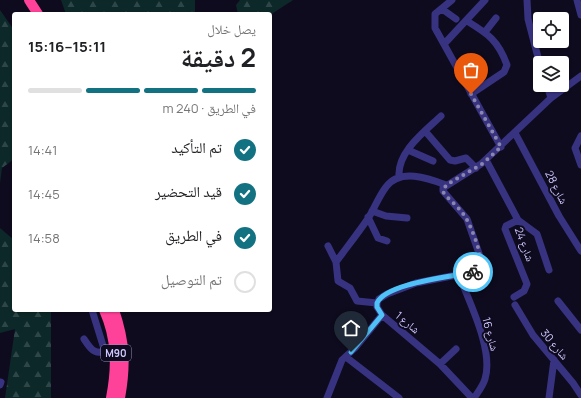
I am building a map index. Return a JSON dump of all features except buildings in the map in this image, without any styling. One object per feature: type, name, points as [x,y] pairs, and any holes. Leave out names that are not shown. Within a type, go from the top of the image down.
[{"type":"highway","points":[[22,0],[29,12]]},
{"type":"highway","points":[[29,0],[37,12]]},
{"type":"highway","name":"M90","points":[[105,312],[113,338],[116,364],[111,398]]},
{"type":"highway","name":"M90","points":[[115,312],[124,349],[124,375],[120,398]]},
{"type":"street","points":[[452,0],[435,14],[434,24],[501,147]]},
{"type":"street","points":[[445,43],[486,0]]},
{"type":"street","points":[[527,0],[528,19],[538,56]]},
{"type":"street","points":[[576,0],[581,15]]},
{"type":"street","points":[[442,9],[456,19]]},
{"type":"street","points":[[485,32],[496,18]]},
{"type":"street","points":[[467,21],[485,32],[494,40],[507,65],[506,69],[471,94]]},
{"type":"street","points":[[328,246],[336,262],[338,281],[350,288],[357,301],[377,303],[382,297],[416,283],[475,272],[481,268],[482,262],[467,219],[443,192],[446,185],[476,168],[486,160],[551,98],[581,76]]},
{"type":"street","points":[[549,92],[551,98]]},
{"type":"street","points":[[399,177],[399,164],[408,150],[441,116]]},
{"type":"street","points":[[425,132],[450,160],[455,161],[466,158],[476,168]]},
{"type":"street","name":"شارع 28","points":[[515,133],[559,216],[581,251]]},
{"type":"street","points":[[581,136],[575,148],[581,165]]},
{"type":"street","points":[[408,150],[432,161]]},
{"type":"street","name":"شارع 24","points":[[486,160],[518,220],[506,226],[506,229],[527,284],[524,291],[514,297]]},
{"type":"street","points":[[336,262],[370,214],[386,186],[399,177],[426,178],[446,185]]},
{"type":"street","points":[[370,214],[407,218]]},
{"type":"street","points":[[370,214],[378,238],[388,240]]},
{"type":"street","points":[[518,220],[537,234],[549,270]]},
{"type":"street","name":"شارع 16","points":[[459,275],[479,330],[486,357],[485,378],[473,398]]},
{"type":"street","points":[[558,301],[581,330]]},
{"type":"street","name":"شارع 1","points":[[377,303],[377,307],[382,315],[440,364],[473,398]]},
{"type":"street","name":"شارع 30","points":[[515,305],[533,335],[573,383],[581,395]]},
{"type":"street","points":[[93,312],[105,352],[116,364]]},
{"type":"street","points":[[326,398],[340,364],[382,315]]},
{"type":"street","points":[[84,340],[92,351],[99,353],[105,352]]},
{"type":"street","points":[[440,364],[456,348]]},
{"type":"street","points":[[346,357],[399,398]]},
{"type":"street","points":[[549,398],[554,360]]},
{"type":"green space","points":[[61,0],[195,0],[195,12],[65,12]]},
{"type":"green space","points":[[240,0],[293,0],[272,14],[272,12],[238,12],[236,5]]},
{"type":"green space","points":[[0,10],[12,27],[12,160],[2,168],[0,183]]},
{"type":"green space","points":[[0,228],[12,238],[12,312],[51,312],[51,398],[5,398],[15,329],[0,333]]},
{"type":"way so far","points":[[471,94],[501,147],[482,164],[443,188],[445,195],[467,219],[472,232],[482,262],[481,268],[473,272]]},
{"type":"route","points":[[351,352],[382,315],[377,307],[377,303],[382,297],[401,288],[429,279],[473,272]]}]
